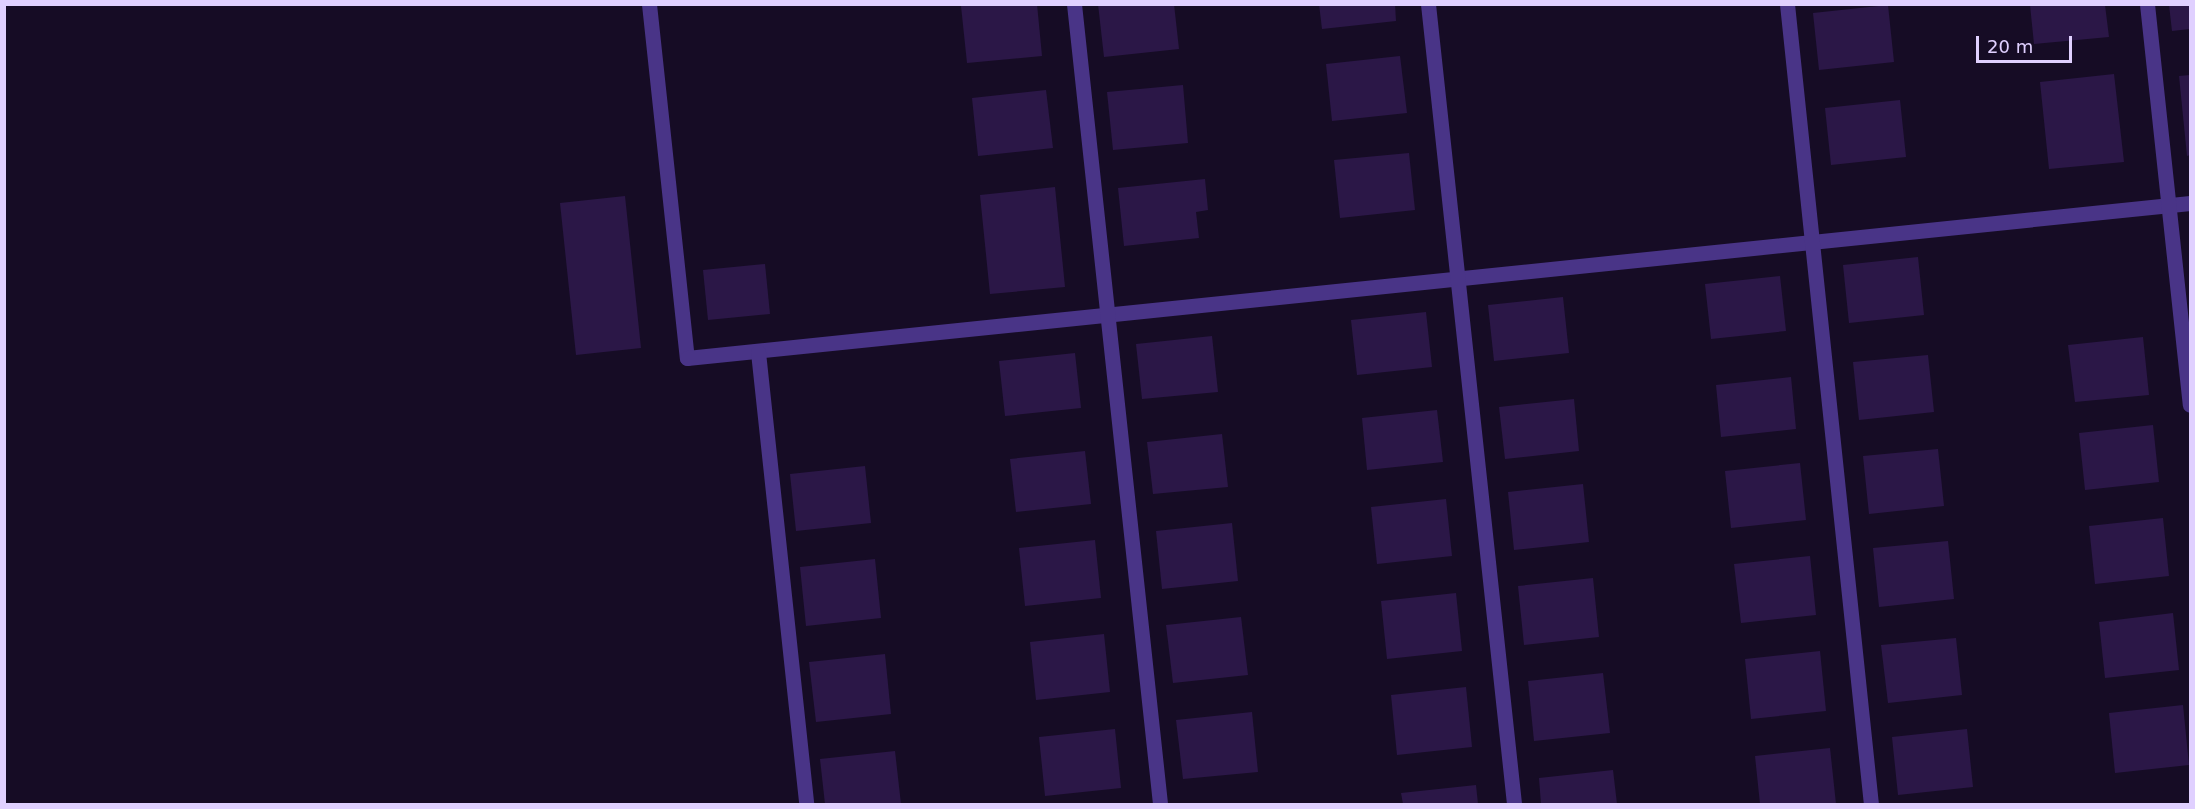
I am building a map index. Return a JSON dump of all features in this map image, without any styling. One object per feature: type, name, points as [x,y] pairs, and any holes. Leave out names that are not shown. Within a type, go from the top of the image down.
[{"type":"lane","points":[[650,4],[687,358],[1812,244],[2190,203]]},
{"type":"lane","points":[[1074,4],[1160,804]]},
{"type":"lane","points":[[1428,4],[1514,804]]},
{"type":"lane","points":[[1787,4],[1871,804]]},
{"type":"lane","points":[[2147,4],[2190,405]]},
{"type":"lane","points":[[758,352],[806,804]]},
{"type":"building","points":[[1037,4],[1042,56],[967,63],[961,6]]},
{"type":"building","points":[[1098,4],[1174,4],[1179,49],[1104,57]]},
{"type":"building","points":[[1319,4],[1395,4],[1396,21],[1322,29]]},
{"type":"building","points":[[1888,5],[1894,62],[1819,70],[1813,13]]},
{"type":"building","points":[[2030,5],[2105,5],[2109,37],[2034,44]]},
{"type":"building","points":[[2169,5],[2190,5],[2190,29],[2172,31]]},
{"type":"building","points":[[1400,56],[1407,113],[1332,121],[1326,64]]},
{"type":"building","points":[[2114,74],[2124,162],[2049,169],[2040,82]]},
{"type":"building","points":[[2190,75],[2190,155],[2187,156],[2179,76]]},
{"type":"building","points":[[1183,85],[1188,143],[1113,150],[1107,92]]},
{"type":"building","points":[[1046,90],[1053,148],[978,156],[972,98]]},
{"type":"building","points":[[1900,100],[1906,157],[1831,165],[1825,108]]},
{"type":"building","points":[[1409,153],[1415,210],[1340,218],[1334,160]]},
{"type":"building","points":[[1205,179],[1208,210],[1196,212],[1199,238],[1124,246],[1118,188]]},
{"type":"building","points":[[1055,187],[1065,287],[990,294],[980,195]]},
{"type":"building","points":[[625,196],[641,348],[576,355],[560,203]]},
{"type":"building","points":[[1918,257],[1924,315],[1849,323],[1843,265]]},
{"type":"building","points":[[765,264],[770,314],[708,320],[703,270]]},
{"type":"building","points":[[1780,276],[1786,331],[1711,339],[1705,284]]},
{"type":"building","points":[[1563,297],[1569,353],[1494,361],[1488,305]]},
{"type":"building","points":[[1426,312],[1432,367],[1357,375],[1351,320]]},
{"type":"building","points":[[1212,336],[1218,392],[1142,399],[1136,344]]},
{"type":"building","points":[[2143,337],[2149,395],[2075,402],[2068,345]]},
{"type":"building","points":[[1075,353],[1081,408],[1005,416],[999,361]]},
{"type":"building","points":[[1928,355],[1934,412],[1859,420],[1853,362]]},
{"type":"building","points":[[1791,377],[1796,429],[1721,437],[1716,385]]},
{"type":"building","points":[[1574,399],[1579,451],[1505,459],[1499,407]]},
{"type":"building","points":[[1437,410],[1443,462],[1367,470],[1362,418]]},
{"type":"building","points":[[2153,425],[2159,482],[2085,490],[2079,433]]},
{"type":"building","points":[[1222,434],[1228,487],[1153,494],[1147,442]]},
{"type":"building","points":[[1938,449],[1944,506],[1869,514],[1863,456]]},
{"type":"building","points":[[1085,451],[1091,504],[1016,512],[1010,459]]},
{"type":"building","points":[[1800,463],[1806,520],[1731,528],[1725,471]]},
{"type":"building","points":[[865,466],[871,523],[796,531],[790,474]]},
{"type":"building","points":[[1583,484],[1589,542],[1514,550],[1508,492]]},
{"type":"building","points":[[1446,499],[1452,556],[1377,564],[1371,507]]},
{"type":"building","points":[[2163,518],[2169,576],[2095,584],[2089,526]]},
{"type":"building","points":[[1232,523],[1238,581],[1162,589],[1156,531]]},
{"type":"building","points":[[1095,540],[1101,598],[1025,606],[1019,548]]},
{"type":"building","points":[[1948,541],[1954,599],[1879,607],[1873,548]]},
{"type":"building","points":[[1810,556],[1816,615],[1741,623],[1734,564]]},
{"type":"building","points":[[875,559],[881,618],[806,626],[800,567]]},
{"type":"building","points":[[1593,578],[1599,637],[1524,645],[1518,586]]},
{"type":"building","points":[[1456,593],[1462,651],[1387,659],[1381,601]]},
{"type":"building","points":[[2173,613],[2179,670],[2105,678],[2099,622]]},
{"type":"building","points":[[1241,617],[1248,675],[1173,683],[1166,625]]},
{"type":"building","points":[[1104,634],[1110,692],[1036,700],[1030,642]]},
{"type":"building","points":[[1956,638],[1962,695],[1888,703],[1881,645]]},
{"type":"building","points":[[1820,651],[1826,711],[1751,719],[1745,659]]},
{"type":"building","points":[[885,654],[891,714],[816,722],[809,662]]},
{"type":"building","points":[[1603,673],[1610,733],[1534,741],[1528,681]]},
{"type":"building","points":[[1466,687],[1472,747],[1397,755],[1391,695]]},
{"type":"building","points":[[2183,705],[2189,765],[2115,773],[2109,713]]},
{"type":"building","points":[[1252,712],[1258,772],[1183,779],[1176,720]]},
{"type":"building","points":[[1115,729],[1121,788],[1045,796],[1039,737]]},
{"type":"building","points":[[1967,729],[1973,787],[1898,795],[1892,737]]},
{"type":"building","points":[[1830,748],[1836,804],[1760,804],[1755,756]]},
{"type":"building","points":[[895,751],[901,804],[825,804],[820,759]]},
{"type":"building","points":[[1613,770],[1617,804],[1541,804],[1539,778]]},
{"type":"building","points":[[1476,785],[1478,804],[1403,804],[1401,793]]}]
